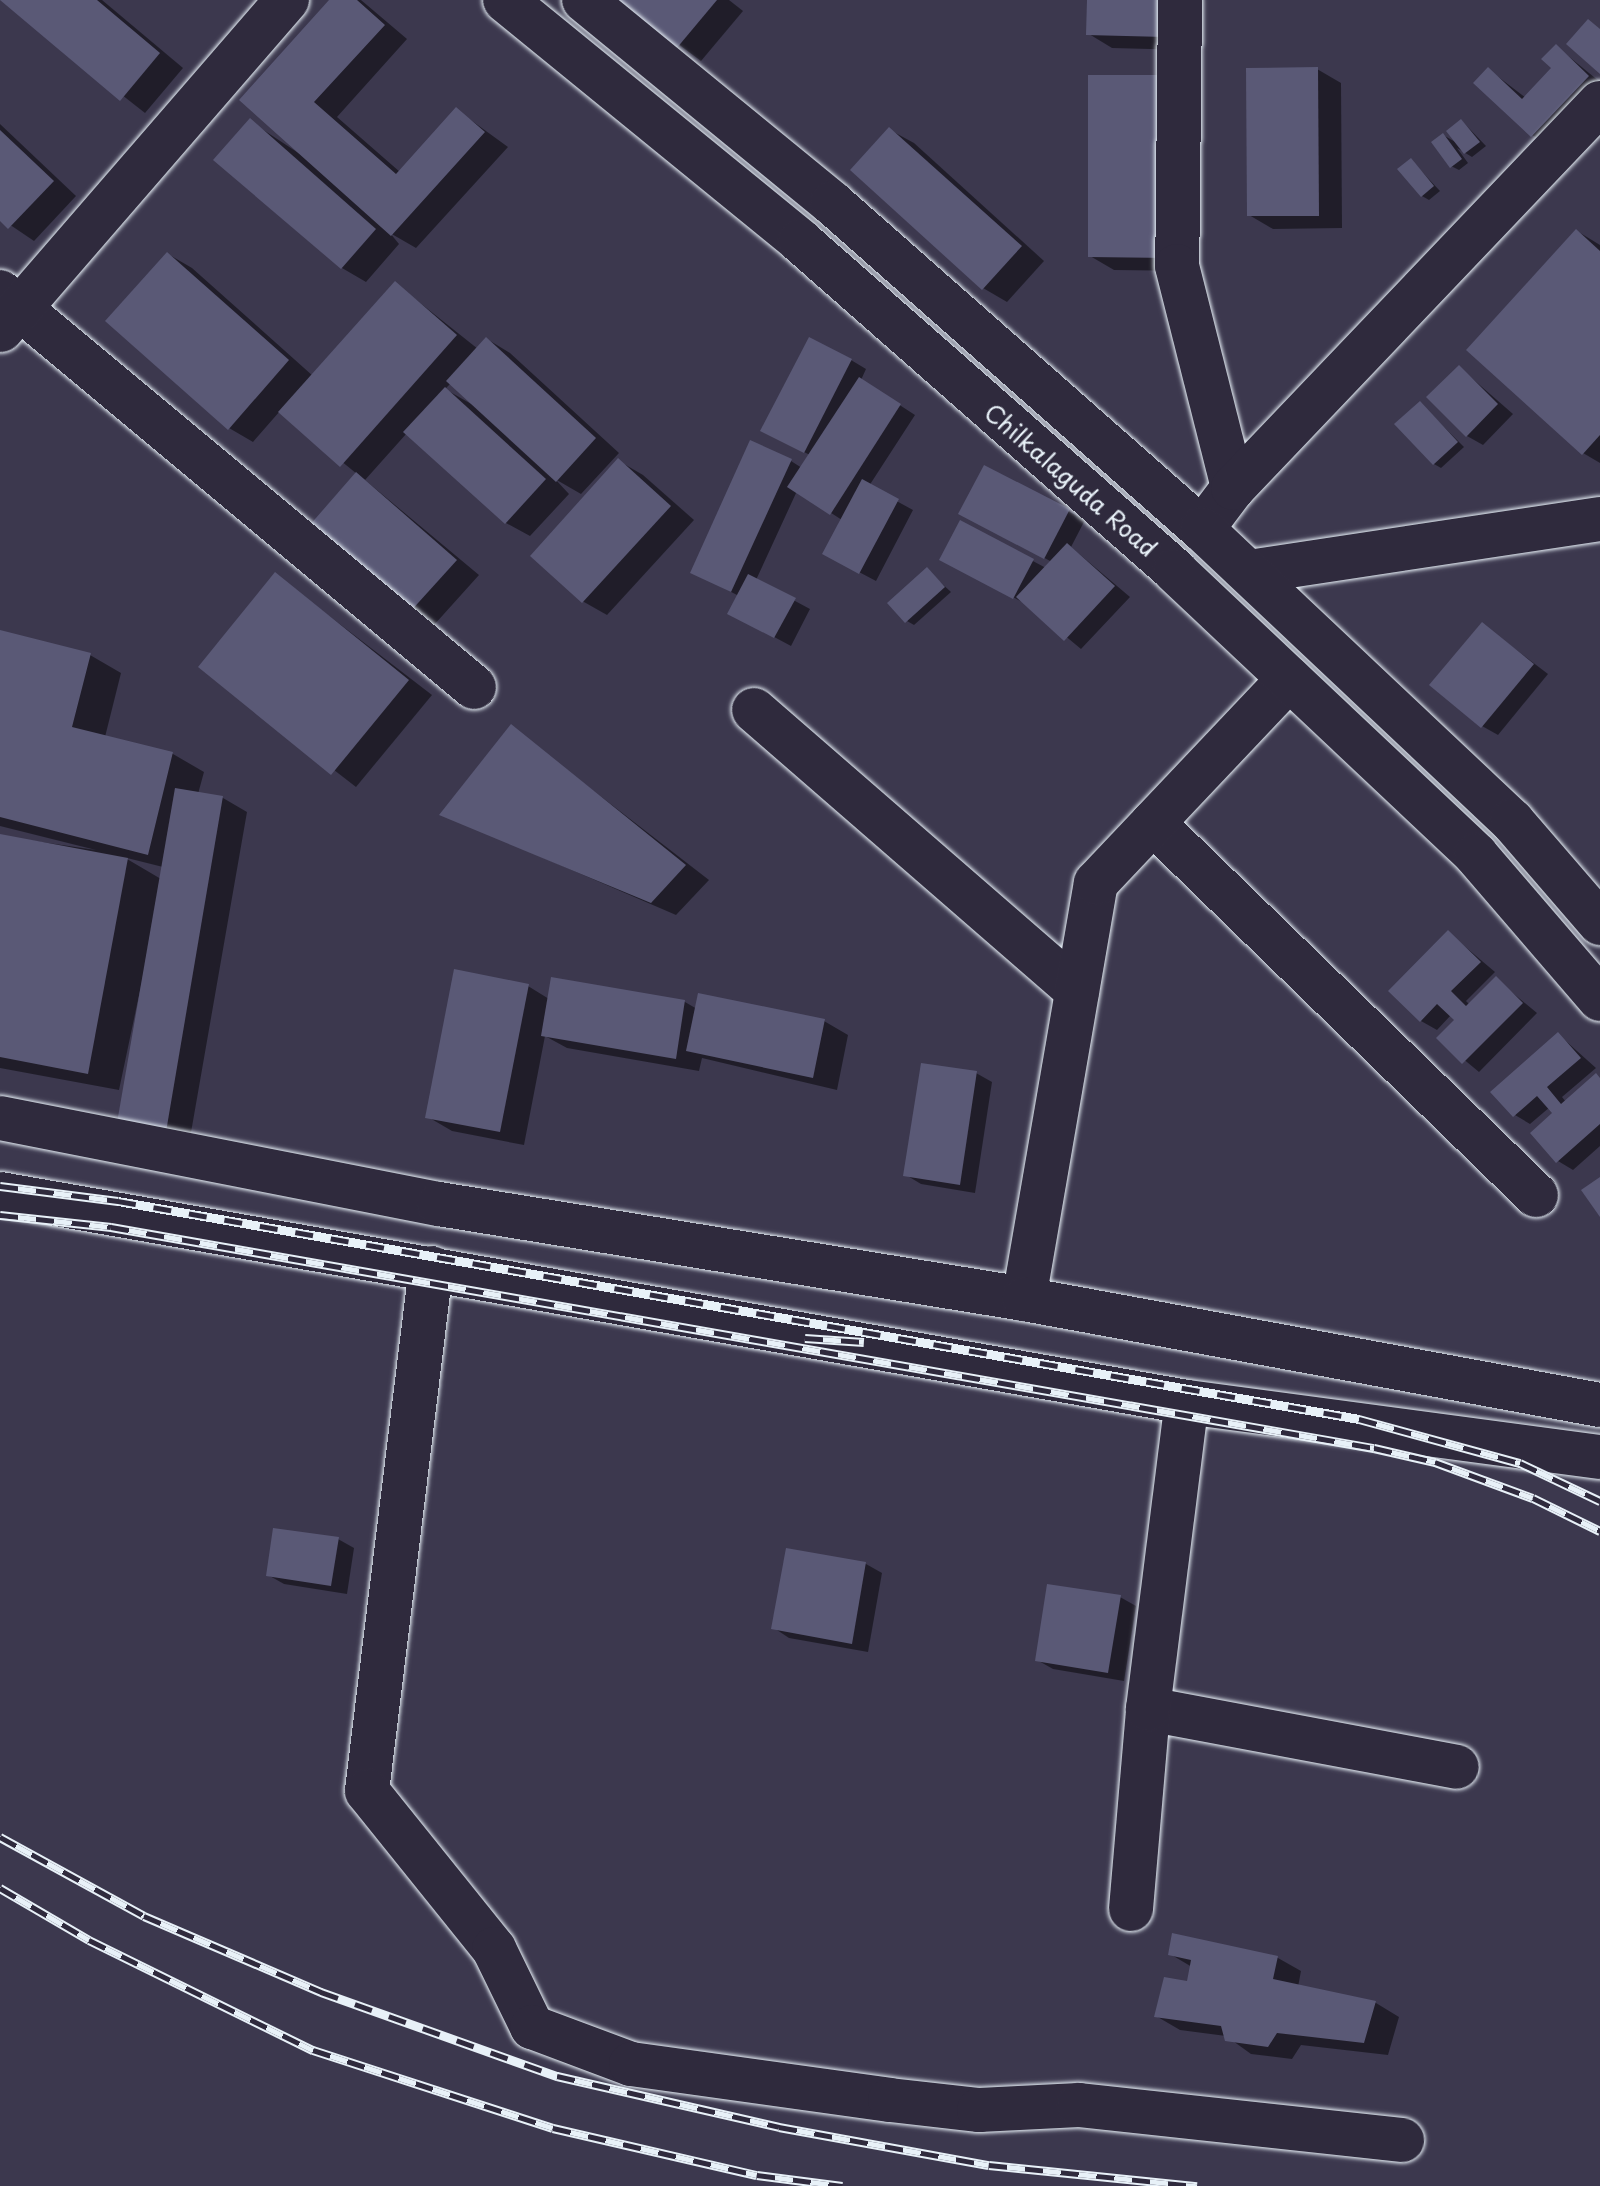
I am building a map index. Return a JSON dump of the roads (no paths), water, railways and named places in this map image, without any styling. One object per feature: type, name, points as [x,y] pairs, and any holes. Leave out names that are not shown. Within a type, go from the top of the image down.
[{"type":"main road","points":[[287,0],[6,310],[474,687]]},
{"type":"main road","name":"Chilkalaguda Road","points":[[505,0],[800,241],[1175,571],[1476,855],[1600,999]]},
{"type":"main road","name":"Chilkalaguda Road","points":[[584,0],[832,203],[1202,529],[1512,821],[1600,923]]},
{"type":"main road","points":[[1180,0],[1177,266],[1233,488]]},
{"type":"main road","points":[[1202,529],[1233,488],[1600,103]]},
{"type":"main road","points":[[1249,572],[1600,519]]},
{"type":"main road","points":[[1024,1299],[1096,883],[1289,679]]},
{"type":"main road","points":[[754,710],[1077,991]]},
{"type":"main road","points":[[1153,823],[1536,1195]]},
{"type":"main road","points":[[0,1118],[439,1204],[1024,1299],[1600,1405]]},
{"type":"main road","points":[[0,1194],[1187,1402],[1600,1457]]},
{"type":"main road","points":[[431,1268],[367,1791],[494,1949],[532,2027],[631,2064],[890,2100],[979,2110],[1079,2105],[1402,2140]]},
{"type":"main road","points":[[1131,1909],[1148,1709],[1187,1402]]},
{"type":"main road","points":[[1148,1709],[1457,1767]]},
{"type":"railway","points":[[0,1186],[118,1201],[1359,1419],[1520,1463],[1600,1501]]},
{"type":"railway","points":[[0,1215],[111,1227],[1374,1448],[1435,1462],[1533,1498],[1600,1531]]},
{"type":"railway","points":[[805,1338],[864,1342]]},
{"type":"railway","points":[[0,1837],[144,1916],[321,1992],[557,2076],[779,2127],[989,2165],[1197,2186]]},
{"type":"railway","points":[[0,1888],[89,1940],[313,2050],[553,2128],[757,2175],[842,2186]]}]
